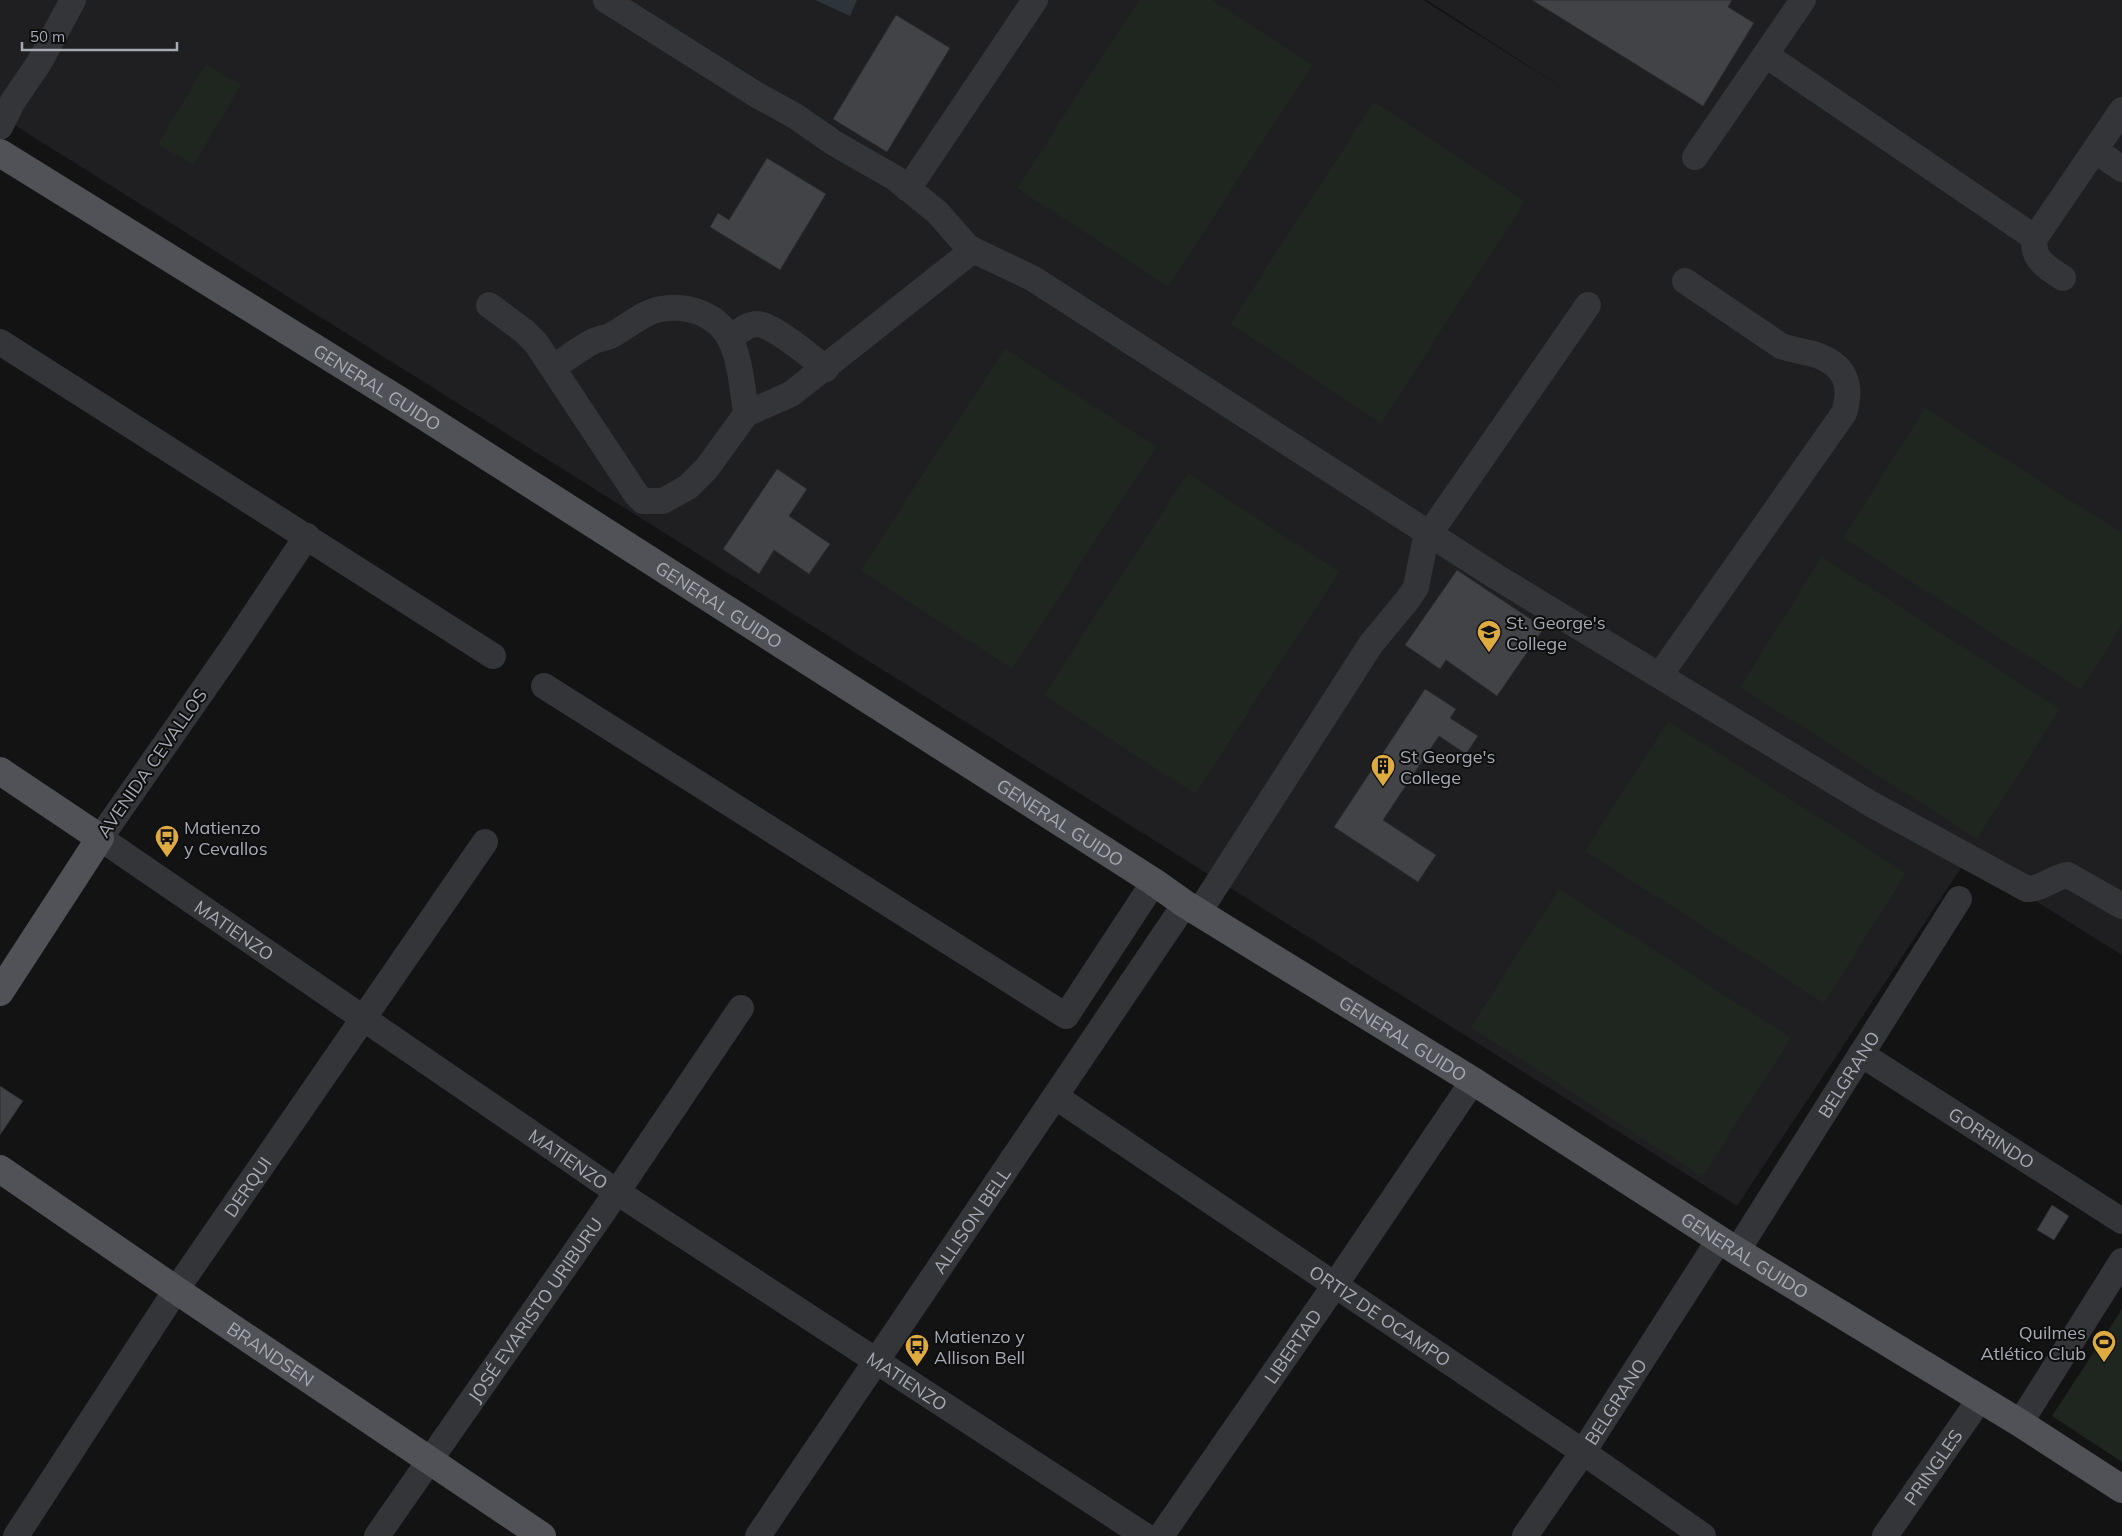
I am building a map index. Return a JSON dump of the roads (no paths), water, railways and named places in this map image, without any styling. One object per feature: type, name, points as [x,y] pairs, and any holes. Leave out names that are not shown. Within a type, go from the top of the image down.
[{"type":"main road","name":"GENERAL GUIDO","points":[[0,153],[410,407],[1192,908],[1473,1081],[1728,1245],[2020,1423],[2122,1489]]},
{"type":"main road","name":"MATIENZO","points":[[0,771],[100,838]]},
{"type":"main road","name":"AVENIDA CEVALLOS","points":[[0,992],[100,838]]},
{"type":"main road","name":"BRANDSEN","points":[[0,1169],[176,1290],[542,1536]]},
{"type":"street","points":[[0,127],[13,101],[39,63],[72,0]]},
{"type":"street","points":[[606,0],[757,95],[795,116],[834,143],[895,178],[937,212],[966,246],[1032,278],[1495,576],[1871,804],[2027,888],[2040,887],[2056,878],[2068,875],[2122,906]]},
{"type":"street","points":[[908,189],[1035,0]]},
{"type":"street","points":[[1695,157],[1803,0]]},
{"type":"street","points":[[1766,55],[2035,238]]},
{"type":"street","points":[[2062,278],[2041,263],[2036,257],[2033,247],[2035,238],[2122,110]]},
{"type":"street","points":[[2095,150],[2122,169]]},
{"type":"street","points":[[489,306],[524,331],[536,343],[554,367],[636,494],[643,501],[663,501],[688,487],[708,468],[746,414],[791,394],[826,369],[973,250]]},
{"type":"street","points":[[1660,675],[1844,413],[1849,398],[1845,378],[1841,371],[1827,360],[1818,355],[1790,350],[1782,346],[1685,281]]},
{"type":"street","name":"ALLISON BELL","points":[[758,1536],[1056,1097],[1150,954],[1192,908],[1371,644],[1409,598],[1416,587],[1425,542],[1430,533],[1588,305]]},
{"type":"street","points":[[554,367],[593,341],[610,336],[649,313],[660,309],[678,308],[699,311],[713,319],[730,338],[738,367],[746,414]]},
{"type":"street","points":[[730,338],[748,326],[758,324],[767,326],[808,354],[826,369]]},
{"type":"street","points":[[0,342],[493,656]]},
{"type":"street","name":"AVENIDA CEVALLOS","points":[[100,838],[233,647],[307,536]]},
{"type":"street","points":[[544,686],[1066,1016],[1154,882]]},
{"type":"street","name":"MATIENZO","points":[[100,838],[617,1192],[1144,1536]]},
{"type":"street","name":"DERQUI","points":[[16,1536],[176,1290],[485,842]]},
{"type":"street","name":"BELGRANO","points":[[1525,1536],[1860,1054],[1959,898]]},
{"type":"street","points":[[1120,935],[1150,954]]},
{"type":"street","name":"JOSÉ EVARISTO URIBURU","points":[[378,1536],[617,1192],[741,1008]]},
{"type":"street","name":"GORRINDO","points":[[1860,1054],[2122,1222]]},
{"type":"street","name":"LIBERTAD","points":[[1161,1536],[1335,1285],[1473,1081]]},
{"type":"street","name":"ORTIZ DE OCAMPO","points":[[1056,1097],[1583,1452],[1703,1536]]},
{"type":"street","points":[[2020,1423],[2122,1261]]},
{"type":"street","name":"PRINGLES","points":[[1885,1536],[1980,1399]]},
{"type":"place","name":"St. George's College","points":[[1489,653]]},
{"type":"place","name":"St George's College","points":[[1383,787]]},
{"type":"place","name":"Matienzo y Cevallos","points":[[167,858]]},
{"type":"place","name":"Quilmes Atlético Club","points":[[2104,1363]]},
{"type":"place","name":"Matienzo y Allison Bell","points":[[917,1367]]}]
